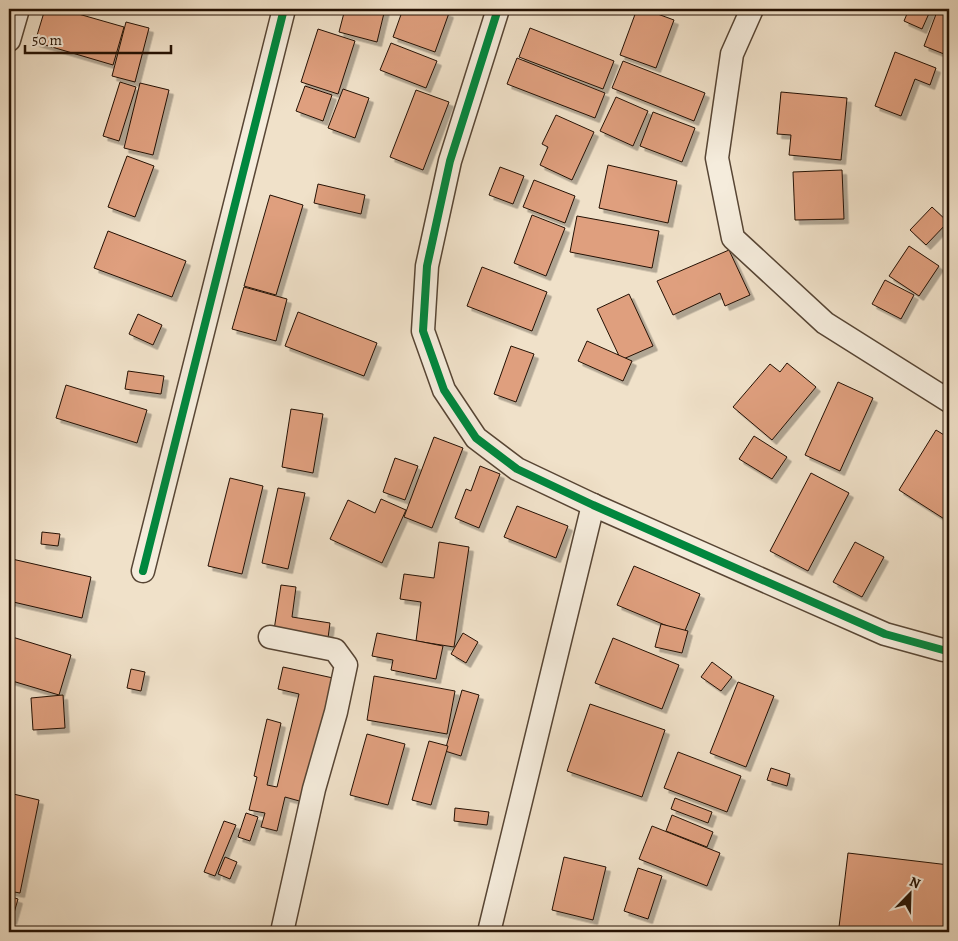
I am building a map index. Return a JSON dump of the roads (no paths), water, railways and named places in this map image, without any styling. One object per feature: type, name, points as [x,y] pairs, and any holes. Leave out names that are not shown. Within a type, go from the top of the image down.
[{"type":"street","points":[[9,40],[18,9]]},
{"type":"street","points":[[143,571],[284,9]]},
{"type":"street","points":[[498,9],[450,161],[427,266],[423,331],[444,390],[476,438],[517,469],[593,505],[885,634],[943,650],[949,649]]},
{"type":"street","points":[[752,9],[732,54],[717,158],[732,238],[825,323],[949,401]]},
{"type":"street","points":[[490,932],[593,505]]},
{"type":"street","points":[[270,637],[335,650],[346,665],[336,712],[314,789],[282,932]]}]
